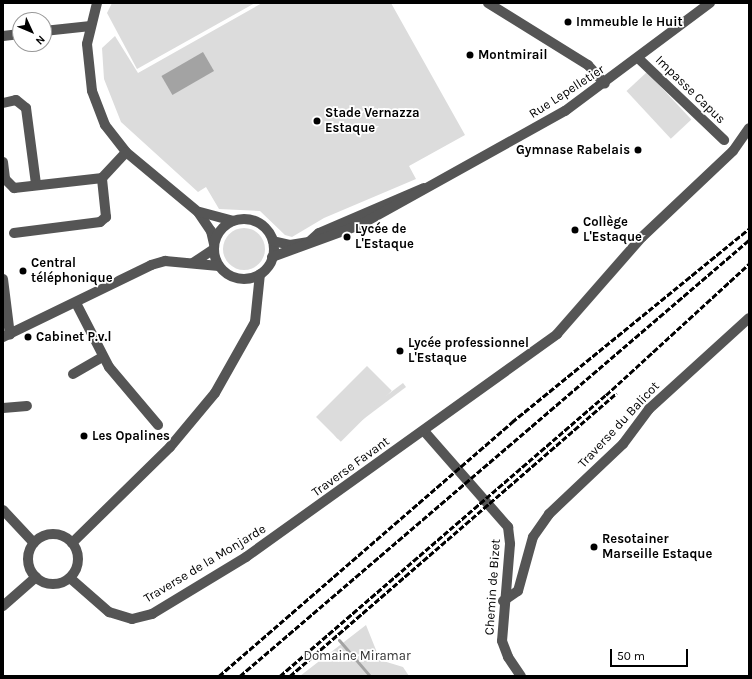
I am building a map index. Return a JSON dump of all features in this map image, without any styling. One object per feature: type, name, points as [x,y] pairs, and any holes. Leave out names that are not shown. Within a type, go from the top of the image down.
[{"type":"street","points":[[97,3],[87,44],[92,91],[105,124],[126,152],[198,212],[211,232],[219,266]]},
{"type":"street","points":[[488,3],[588,65],[605,84]]},
{"type":"street","name":"Rue Lepelletier","points":[[273,241],[290,244],[325,240],[360,225],[565,111],[605,84],[710,3]]},
{"type":"street","points":[[52,30],[91,26]]},
{"type":"street","name":"Impasse Capus","points":[[638,58],[724,140]]},
{"type":"street","points":[[3,103],[16,100],[26,108],[36,184]]},
{"type":"street","name":"Traverse Favant","points":[[294,525],[557,334],[642,237],[733,151],[749,128]]},
{"type":"street","points":[[3,162],[9,185],[36,184],[102,178],[126,152]]},
{"type":"street","points":[[14,233],[100,222],[106,217],[102,178]]},
{"type":"street","points":[[72,543],[200,414],[251,330],[258,312],[260,274],[272,257],[273,241],[260,224],[247,219],[233,221],[198,212]]},
{"type":"street","points":[[193,263],[214,246],[219,232],[233,221]]},
{"type":"street","name":"Rue Lepelletier","points":[[272,257],[309,242]]},
{"type":"street","points":[[3,279],[6,336],[151,265],[165,261],[219,266],[242,278],[258,297]]},
{"type":"street","points":[[242,278],[260,274]]},
{"type":"street","points":[[76,302],[103,357],[158,425]]},
{"type":"street","name":"Traverse du Balicot","points":[[504,602],[518,591],[533,537],[549,514],[623,444],[649,408],[749,318]]},
{"type":"street","points":[[73,374],[103,357]]},
{"type":"street","points":[[3,408],[27,406]]},
{"type":"street","name":"Chemin de Bizet","points":[[424,430],[508,526],[510,544],[504,602],[502,641],[508,657],[521,676]]},
{"type":"street","points":[[3,510],[34,543]]},
{"type":"street","name":"Traverse de la Monjarde","points":[[70,578],[109,612],[132,619],[145,616],[294,525]]},
{"type":"street","points":[[57,535],[72,543],[78,565],[70,578],[56,584],[36,577],[29,564],[34,543],[41,538],[57,535]]},
{"type":"street","points":[[3,606],[36,577]]},
{"type":"green space","points":[[112,3],[255,3],[137,69],[107,13]]},
{"type":"green space","name":"Stade Vernazza Estaque","points":[[262,3],[391,3],[465,135],[409,166],[416,179],[324,218],[292,237],[285,235],[260,211],[219,209],[206,187],[198,192],[121,122],[104,79],[102,48],[115,36],[138,73]]},
{"type":"green space","points":[[647,72],[691,120],[671,139],[627,91]]},
{"type":"green space","points":[[240,228],[248,228],[256,231],[262,237],[265,249],[262,261],[256,267],[248,270],[240,270],[232,267],[226,261],[223,253],[223,245],[226,237],[232,231]]},
{"type":"green space","points":[[367,366],[392,391],[341,442],[316,417]]},
{"type":"green space","points":[[403,383],[406,387],[337,439],[334,435]]},
{"type":"green space","name":"Domaine Miramar","points":[[366,625],[380,660],[403,667],[409,676],[300,676]]},
{"type":"shaded area","points":[[203,52],[214,71],[172,95],[161,76]]},
{"type":"waterway","points":[[339,640],[370,676]]},
{"type":"railway","points":[[219,676],[512,422],[749,229]]},
{"type":"railway","points":[[240,676],[749,240]]},
{"type":"railway","points":[[280,676],[606,395],[749,264]]},
{"type":"railway","points":[[290,676],[617,393]]},
{"type":"place","name":"Immeuble le Huit","points":[[568,22]]},
{"type":"place","name":"Montmirail","points":[[470,55]]},
{"type":"place","name":"Stade Vernazza Estaque","points":[[317,121]]},
{"type":"place","name":"Gymnase Rabelais","points":[[638,150]]},
{"type":"place","name":"Collège L'Estaque","points":[[575,230]]},
{"type":"place","name":"Lycée de L'Estaque","points":[[347,237]]},
{"type":"place","name":"Central téléphonique","points":[[23,271]]},
{"type":"place","name":"Cabinet P.v.l","points":[[28,337]]},
{"type":"place","name":"Lycée professionnel L'Estaque","points":[[400,351]]},
{"type":"place","name":"Les Opalines","points":[[84,436]]},
{"type":"place","name":"Resotainer Marseille Estaque","points":[[594,547]]}]
